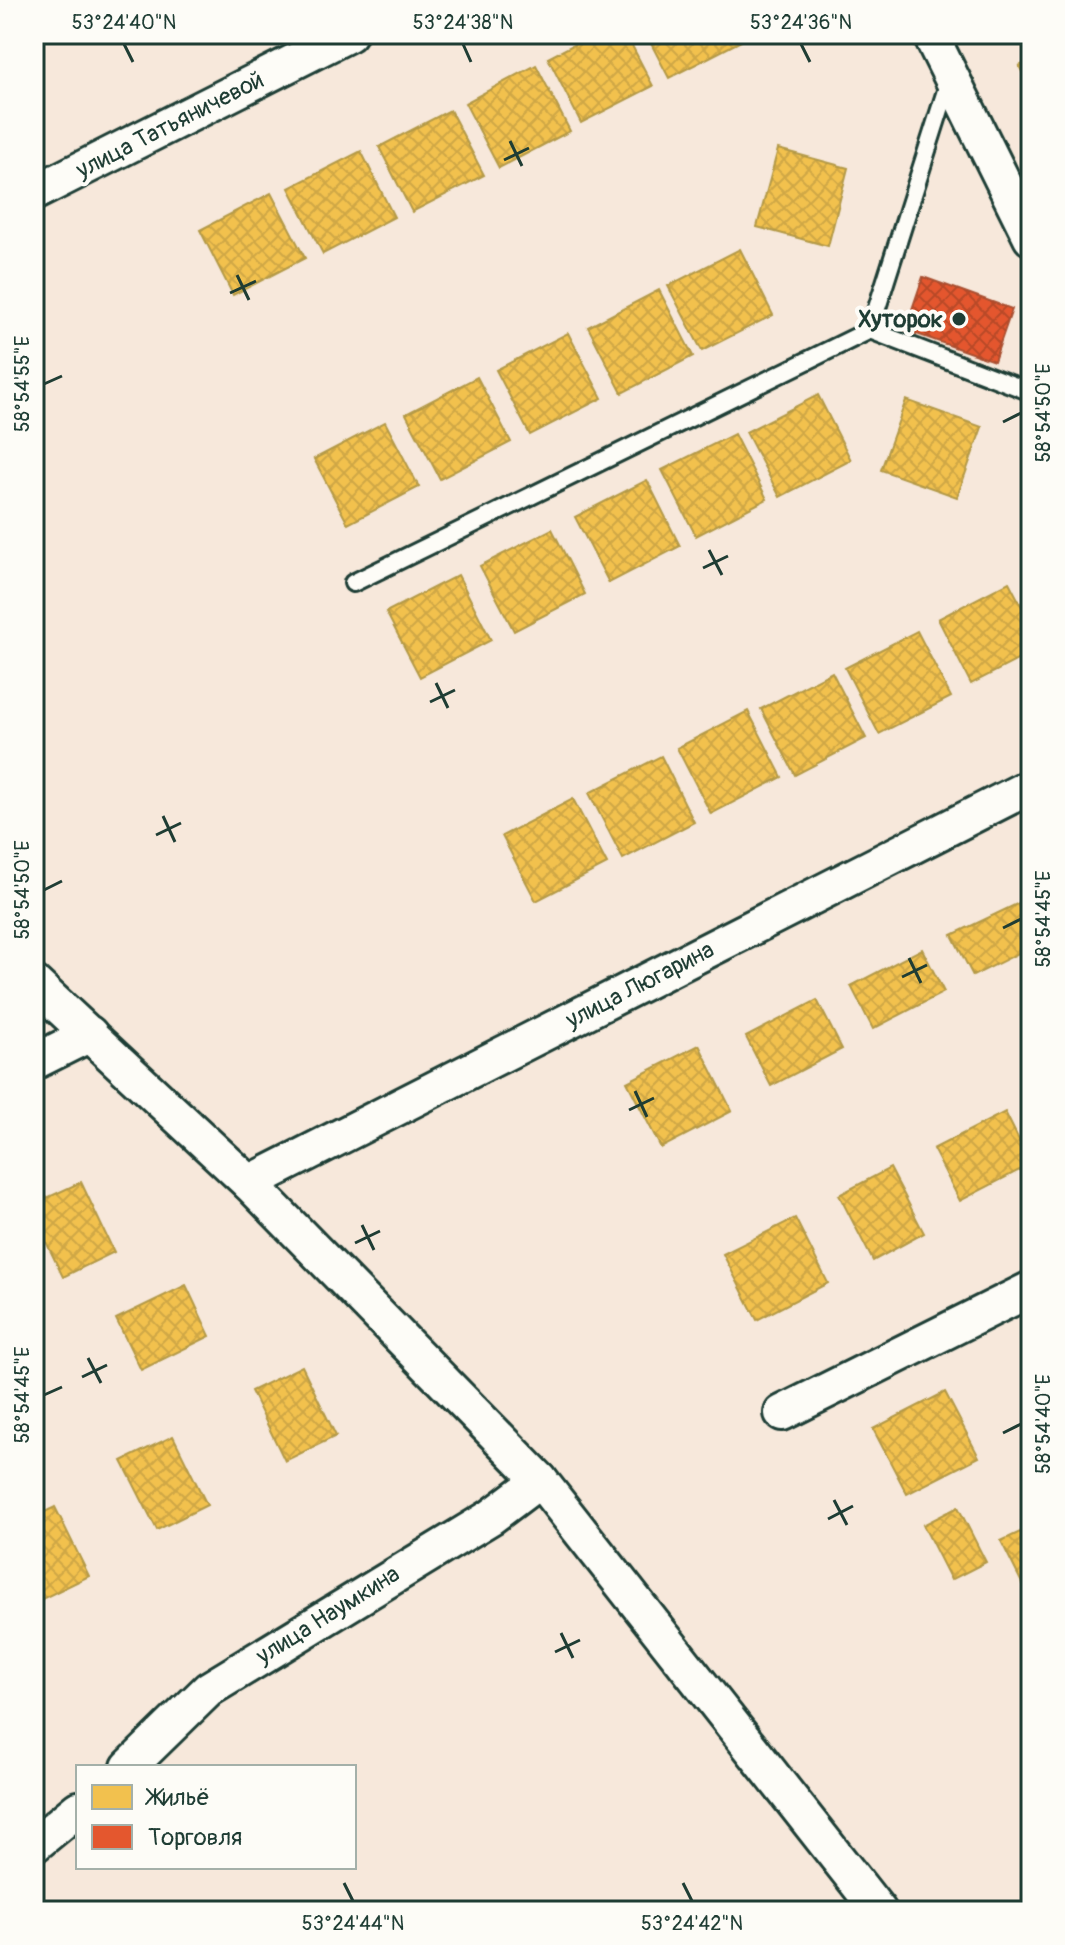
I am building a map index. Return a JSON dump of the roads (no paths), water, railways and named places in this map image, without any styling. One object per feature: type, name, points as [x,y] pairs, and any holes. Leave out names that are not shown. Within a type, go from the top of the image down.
[{"type":"street","name":"улица Татьяничевой","points":[[34,193],[349,34]]},
{"type":"street","points":[[930,34],[1031,238]]},
{"type":"street","name":"улица Люгарина","points":[[249,1183],[1031,786]]},
{"type":"street","points":[[34,983],[249,1183],[540,1480],[879,1911]]},
{"type":"street","points":[[34,1062],[90,1034]]},
{"type":"street","points":[[782,1413],[1031,1289]]},
{"type":"street","name":"улица Наумкина","points":[[131,1765],[209,1689],[491,1517],[540,1480]]},
{"type":"street","points":[[34,1845],[76,1811]]},
{"type":"lane","points":[[353,583],[870,330],[950,76]]},
{"type":"lane","points":[[870,330],[1031,392]]},
{"type":"place","name":"Хуторок","points":[[959,319]]}]
